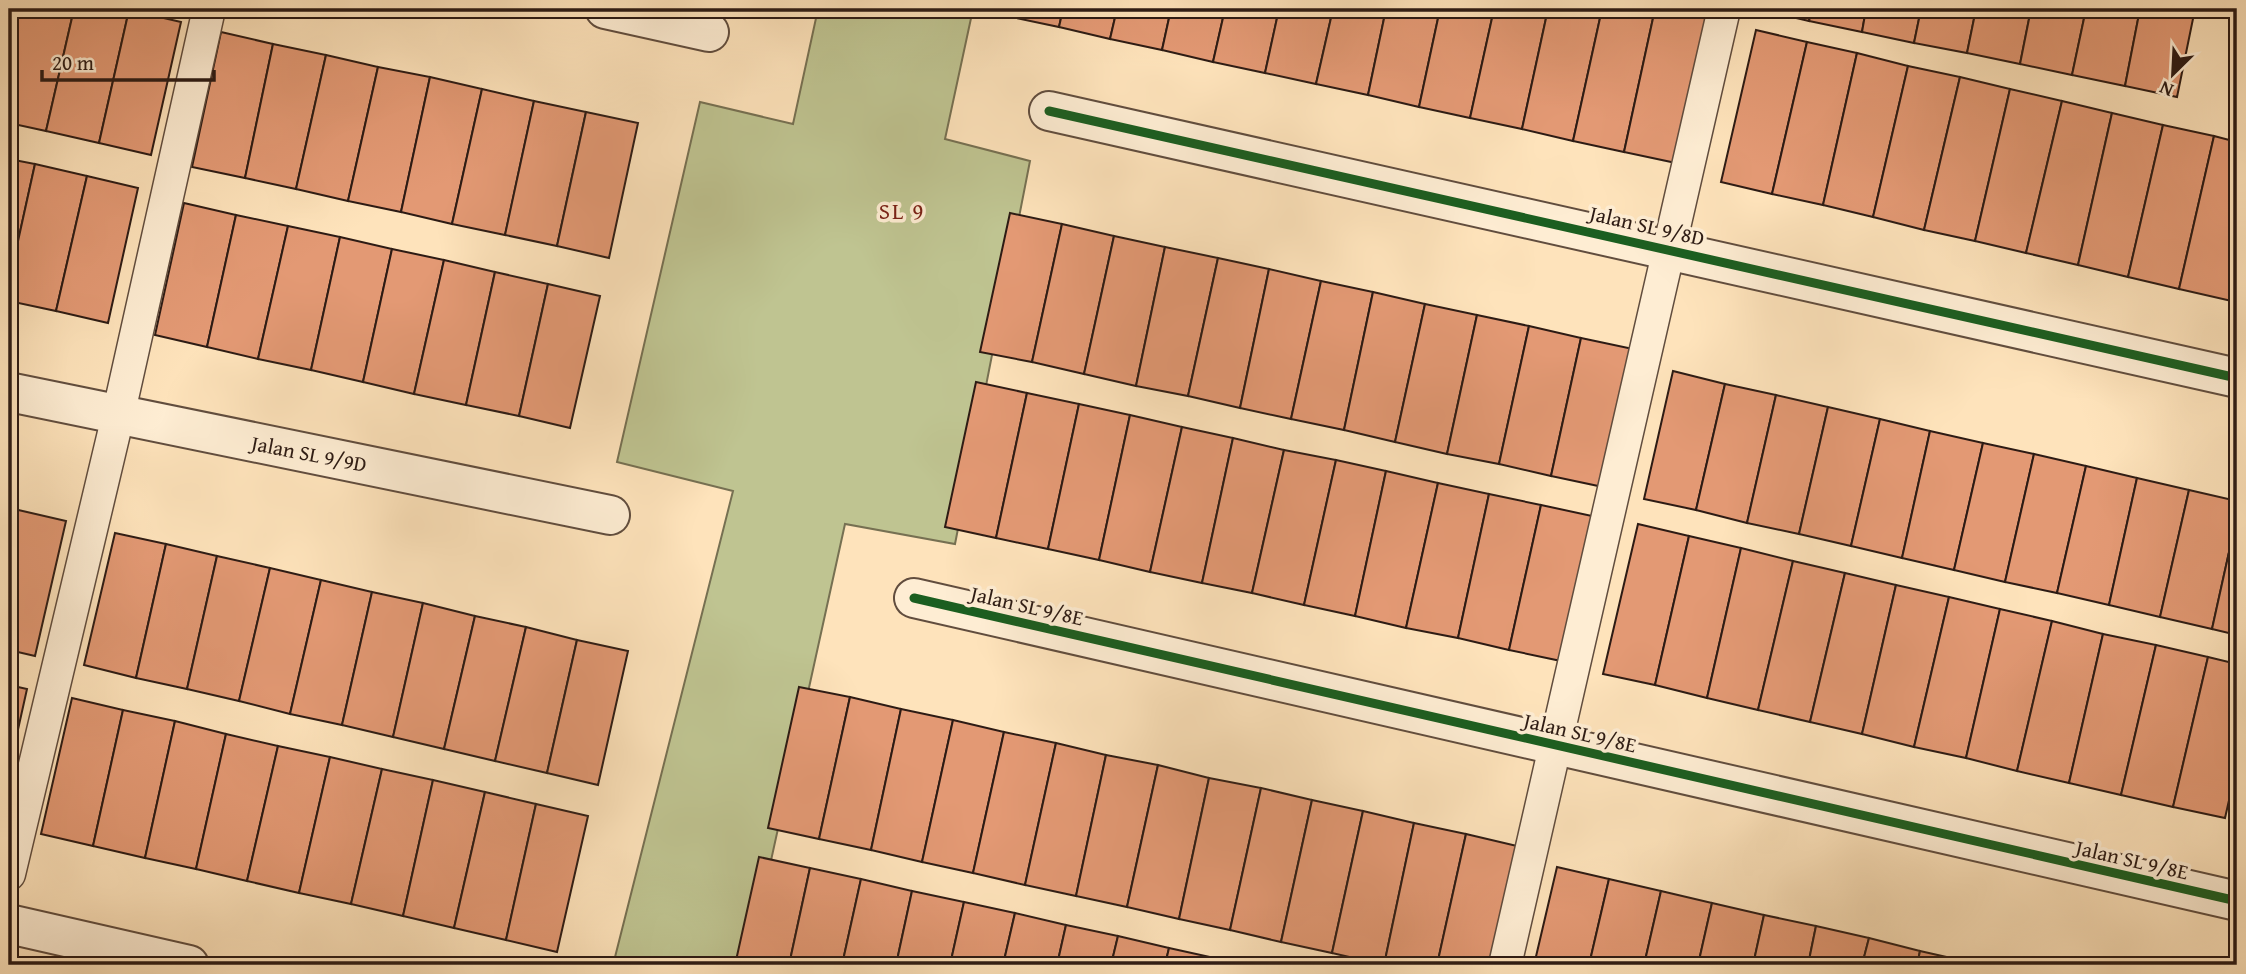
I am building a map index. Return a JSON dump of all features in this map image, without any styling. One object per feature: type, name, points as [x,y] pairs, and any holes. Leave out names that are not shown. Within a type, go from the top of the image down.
[{"type":"street","points":[[605,9],[709,32]]},
{"type":"street","name":"Jalan SL 9/8D","points":[[1049,111],[2237,378]]},
{"type":"street","name":"Jalan SL 9/9D","points":[[9,392],[610,515]]},
{"type":"street","name":"Jalan SL 9/8E","points":[[914,598],[2237,901]]},
{"type":"street","points":[[9,924],[189,965]]},
{"type":"lane","points":[[9,874],[118,416],[209,9]]},
{"type":"lane","points":[[1505,965],[1724,9]]},
{"type":"green space","points":[[818,9],[973,9],[945,139],[1030,161],[955,544],[845,524],[748,965],[613,965],[733,491],[617,462],[700,102],[793,124]]},
{"type":"building","points":[[9,9],[19,9],[9,57]]},
{"type":"building","points":[[19,9],[74,9],[46,131],[9,123],[9,57]]},
{"type":"building","points":[[74,9],[129,10],[99,143],[46,131]]},
{"type":"building","points":[[1009,9],[1063,9],[1059,27],[1007,16]]},
{"type":"building","points":[[1063,9],[1117,9],[1110,39],[1059,27]]},
{"type":"building","points":[[1117,9],[1171,9],[1162,50],[1110,39]]},
{"type":"building","points":[[1171,9],[1225,9],[1213,62],[1162,50]]},
{"type":"building","points":[[1225,9],[1279,9],[1265,73],[1213,62]]},
{"type":"building","points":[[1279,9],[1333,9],[1316,84],[1265,73]]},
{"type":"building","points":[[1333,9],[1386,9],[1368,95],[1316,84]]},
{"type":"building","points":[[1386,9],[1440,9],[1419,107],[1368,95]]},
{"type":"building","points":[[1440,9],[1494,9],[1470,118],[1419,107]]},
{"type":"building","points":[[1494,9],[1548,9],[1522,129],[1470,118]]},
{"type":"building","points":[[1548,9],[1602,9],[1573,141],[1522,129]]},
{"type":"building","points":[[1602,9],[1655,9],[1624,152],[1573,141]]},
{"type":"building","points":[[1655,9],[1707,18],[1676,163],[1624,152]]},
{"type":"building","points":[[1757,9],[1812,9],[1809,21]]},
{"type":"building","points":[[1812,9],[1866,9],[1862,32],[1809,21]]},
{"type":"building","points":[[1866,9],[1921,9],[1914,43],[1862,32]]},
{"type":"building","points":[[1921,9],[1976,9],[1967,53],[1914,43]]},
{"type":"building","points":[[1976,9],[2031,9],[2020,64],[1967,53]]},
{"type":"building","points":[[2031,9],[2086,9],[2072,75],[2020,64]]},
{"type":"building","points":[[2086,9],[2140,9],[2125,86],[2072,75]]},
{"type":"building","points":[[2140,9],[2195,9],[2177,97],[2125,86]]},
{"type":"building","points":[[129,10],[181,22],[151,155],[99,143]]},
{"type":"building","points":[[1756,30],[1807,42],[1772,194],[1721,182]]},
{"type":"building","points":[[221,32],[273,44],[245,178],[192,167]]},
{"type":"building","points":[[1807,42],[1857,53],[1823,205],[1772,194]]},
{"type":"building","points":[[273,44],[326,55],[296,189],[245,178]]},
{"type":"building","points":[[1857,53],[1908,66],[1873,217],[1823,205]]},
{"type":"building","points":[[326,55],[378,67],[348,201],[296,189]]},
{"type":"building","points":[[1908,66],[1960,77],[1924,230],[1873,217]]},
{"type":"building","points":[[378,67],[430,77],[401,212],[348,201]]},
{"type":"building","points":[[430,77],[482,89],[452,224],[401,212]]},
{"type":"building","points":[[1960,77],[2010,89],[1975,241],[1924,230]]},
{"type":"building","points":[[482,89],[534,101],[505,235],[452,224]]},
{"type":"building","points":[[2010,89],[2062,101],[2026,253],[1975,241]]},
{"type":"building","points":[[534,101],[586,112],[557,246],[505,235]]},
{"type":"building","points":[[2062,101],[2112,113],[2078,265],[2026,253]]},
{"type":"building","points":[[586,112],[638,123],[609,258],[557,246]]},
{"type":"building","points":[[2112,113],[2163,125],[2128,277],[2078,265]]},
{"type":"building","points":[[2163,125],[2214,136],[2179,289],[2128,277]]},
{"type":"building","points":[[2214,136],[2237,142],[2236,302],[2179,289]]},
{"type":"building","points":[[9,159],[35,164],[9,282]]},
{"type":"building","points":[[35,164],[87,176],[56,311],[9,301],[9,282]]},
{"type":"building","points":[[87,176],[138,188],[108,323],[56,311]]},
{"type":"building","points":[[184,203],[236,215],[207,347],[155,335]]},
{"type":"building","points":[[1010,213],[1062,224],[1032,362],[980,352]]},
{"type":"building","points":[[236,215],[288,226],[258,359],[207,347]]},
{"type":"building","points":[[1062,224],[1114,236],[1084,374],[1032,362]]},
{"type":"building","points":[[288,226],[340,237],[311,370],[258,359]]},
{"type":"building","points":[[1114,236],[1165,247],[1136,386],[1084,374]]},
{"type":"building","points":[[340,237],[392,249],[363,382],[311,370]]},
{"type":"building","points":[[1165,247],[1218,258],[1188,396],[1136,386]]},
{"type":"building","points":[[392,249],[444,260],[414,394],[363,382]]},
{"type":"building","points":[[1218,258],[1269,269],[1240,408],[1188,396]]},
{"type":"building","points":[[444,260],[495,272],[466,405],[414,394]]},
{"type":"building","points":[[1269,269],[1321,281],[1291,419],[1240,408]]},
{"type":"building","points":[[495,272],[548,284],[519,416],[466,405]]},
{"type":"building","points":[[1321,281],[1373,292],[1344,430],[1291,419]]},
{"type":"building","points":[[548,284],[600,296],[570,428],[519,416]]},
{"type":"building","points":[[1373,292],[1425,304],[1395,442],[1344,430]]},
{"type":"building","points":[[1425,304],[1477,315],[1447,454],[1395,442]]},
{"type":"building","points":[[1477,315],[1529,326],[1499,464],[1447,454]]},
{"type":"building","points":[[1529,326],[1581,338],[1551,476],[1499,464]]},
{"type":"building","points":[[1581,338],[1633,349],[1603,487],[1551,476]]},
{"type":"building","points":[[1673,371],[1725,384],[1696,510],[1644,499]]},
{"type":"building","points":[[976,382],[1027,393],[996,538],[945,527]]},
{"type":"building","points":[[1725,384],[1776,395],[1747,523],[1696,510]]},
{"type":"building","points":[[1027,393],[1079,404],[1048,549],[996,538]]},
{"type":"building","points":[[1776,395],[1828,407],[1799,534],[1747,523]]},
{"type":"building","points":[[1079,404],[1130,415],[1099,560],[1048,549]]},
{"type":"building","points":[[1828,407],[1880,419],[1851,546],[1799,534]]},
{"type":"building","points":[[1130,415],[1182,427],[1150,572],[1099,560]]},
{"type":"building","points":[[1880,419],[1930,431],[1902,558],[1851,546]]},
{"type":"building","points":[[1182,427],[1233,438],[1202,583],[1150,572]]},
{"type":"building","points":[[1930,431],[1983,443],[1954,570],[1902,558]]},
{"type":"building","points":[[1233,438],[1284,450],[1252,593],[1202,583]]},
{"type":"building","points":[[1983,443],[2034,454],[2005,582],[1954,570]]},
{"type":"building","points":[[1284,450],[1336,460],[1304,605],[1252,593]]},
{"type":"building","points":[[2034,454],[2086,466],[2057,593],[2005,582]]},
{"type":"building","points":[[1336,460],[1386,471],[1355,616],[1304,605]]},
{"type":"building","points":[[2086,466],[2137,478],[2109,605],[2057,593]]},
{"type":"building","points":[[1386,471],[1438,483],[1406,628],[1355,616]]},
{"type":"building","points":[[2137,478],[2189,490],[2160,617],[2109,605]]},
{"type":"building","points":[[1438,483],[1489,494],[1458,638],[1406,628]]},
{"type":"building","points":[[2189,490],[2237,501],[2237,516],[2212,629],[2160,617]]},
{"type":"building","points":[[1489,494],[1541,505],[1509,650],[1458,638]]},
{"type":"building","points":[[1541,505],[1592,516],[1561,661],[1509,650]]},
{"type":"building","points":[[14,509],[66,521],[35,656],[9,650],[9,531]]},
{"type":"building","points":[[2237,516],[2237,635],[2212,629]]},
{"type":"building","points":[[1638,524],[1689,536],[1655,685],[1603,674]]},
{"type":"building","points":[[115,533],[166,544],[136,678],[84,665]]},
{"type":"building","points":[[1689,536],[1741,548],[1707,698],[1655,685]]},
{"type":"building","points":[[166,544],[217,556],[187,689],[136,678]]},
{"type":"building","points":[[1741,548],[1793,561],[1758,710],[1707,698]]},
{"type":"building","points":[[217,556],[270,568],[239,701],[187,689]]},
{"type":"building","points":[[1793,561],[1845,573],[1810,722],[1758,710]]},
{"type":"building","points":[[270,568],[321,580],[290,714],[239,701]]},
{"type":"building","points":[[1845,573],[1896,585],[1862,734],[1810,722]]},
{"type":"building","points":[[321,580],[372,592],[342,725],[290,714]]},
{"type":"building","points":[[1896,585],[1949,597],[1914,747],[1862,734]]},
{"type":"building","points":[[372,592],[423,603],[393,737],[342,725]]},
{"type":"building","points":[[1949,597],[2000,609],[1966,758],[1914,747]]},
{"type":"building","points":[[423,603],[475,616],[444,749],[393,737]]},
{"type":"building","points":[[2000,609],[2052,621],[2017,771],[1966,758]]},
{"type":"building","points":[[475,616],[526,627],[495,761],[444,749]]},
{"type":"building","points":[[2052,621],[2103,634],[2069,783],[2017,771]]},
{"type":"building","points":[[526,627],[577,640],[547,773],[495,761]]},
{"type":"building","points":[[2103,634],[2156,645],[2121,795],[2069,783]]},
{"type":"building","points":[[577,640],[628,651],[598,785],[547,773]]},
{"type":"building","points":[[2156,645],[2208,657],[2173,807],[2121,795]]},
{"type":"building","points":[[2208,657],[2237,664],[2237,765],[2225,818],[2173,807]]},
{"type":"building","points":[[9,685],[27,689],[9,770]]},
{"type":"building","points":[[799,687],[850,697],[819,839],[768,828]]},
{"type":"building","points":[[850,697],[901,709],[871,850],[819,839]]},
{"type":"building","points":[[72,698],[123,710],[93,846],[41,834]]},
{"type":"building","points":[[901,709],[953,720],[922,862],[871,850]]},
{"type":"building","points":[[123,710],[175,721],[145,858],[93,846]]},
{"type":"building","points":[[953,720],[1004,732],[973,873],[922,862]]},
{"type":"building","points":[[175,721],[226,734],[196,869],[145,858]]},
{"type":"building","points":[[1004,732],[1056,743],[1025,885],[973,873]]},
{"type":"building","points":[[226,734],[278,746],[247,881],[196,869]]},
{"type":"building","points":[[1056,743],[1106,755],[1076,896],[1025,885]]},
{"type":"building","points":[[278,746],[330,757],[299,893],[247,881]]},
{"type":"building","points":[[1106,755],[1158,765],[1127,907],[1076,896]]},
{"type":"building","points":[[330,757],[382,769],[351,904],[299,893]]},
{"type":"building","points":[[1158,765],[1209,778],[1179,919],[1127,907]]},
{"type":"building","points":[[382,769],[433,780],[403,916],[351,904]]},
{"type":"building","points":[[1209,778],[1261,788],[1230,930],[1179,919]]},
{"type":"building","points":[[433,780],[485,792],[454,928],[403,916]]},
{"type":"building","points":[[1261,788],[1312,800],[1281,942],[1230,930]]},
{"type":"building","points":[[485,792],[536,804],[506,940],[454,928]]},
{"type":"building","points":[[1312,800],[1363,811],[1332,953],[1281,942]]},
{"type":"building","points":[[536,804],[588,816],[557,952],[506,940]]},
{"type":"building","points":[[1363,811],[1414,823],[1384,965],[1332,953]]},
{"type":"building","points":[[1414,823],[1466,834],[1437,965],[1384,965]]},
{"type":"building","points":[[1466,834],[1517,846],[1490,965],[1437,965]]},
{"type":"building","points":[[759,857],[810,868],[789,965],[735,965]]},
{"type":"building","points":[[1557,867],[1609,879],[1589,965],[1534,965]]},
{"type":"building","points":[[810,868],[861,879],[842,965],[789,965]]},
{"type":"building","points":[[861,879],[912,891],[896,965],[842,965]]},
{"type":"building","points":[[1609,879],[1661,891],[1644,965],[1589,965]]},
{"type":"building","points":[[912,891],[964,902],[950,965],[896,965]]},
{"type":"building","points":[[1661,891],[1712,903],[1698,965],[1644,965]]},
{"type":"building","points":[[964,902],[1015,913],[1003,965],[950,965]]},
{"type":"building","points":[[1712,903],[1764,915],[1753,965],[1698,965]]},
{"type":"building","points":[[1015,913],[1066,925],[1057,965],[1003,965]]},
{"type":"building","points":[[1764,915],[1816,926],[1808,965],[1753,965]]},
{"type":"building","points":[[1066,925],[1118,936],[1111,965],[1057,965]]},
{"type":"building","points":[[1816,926],[1869,938],[1862,965],[1808,965]]},
{"type":"building","points":[[1118,936],[1169,948],[1165,965],[1111,965]]},
{"type":"building","points":[[1869,938],[1920,951],[1917,965],[1862,965]]},
{"type":"building","points":[[1169,948],[1219,959],[1218,965],[1165,965]]},
{"type":"building","points":[[1920,951],[1973,963],[1917,965]]},
{"type":"cycle path","points":[[1049,111],[2237,378]]},
{"type":"cycle path","points":[[914,598],[2237,901]]},
{"type":"district","name":"SL 9","points":[[902,211]]}]
